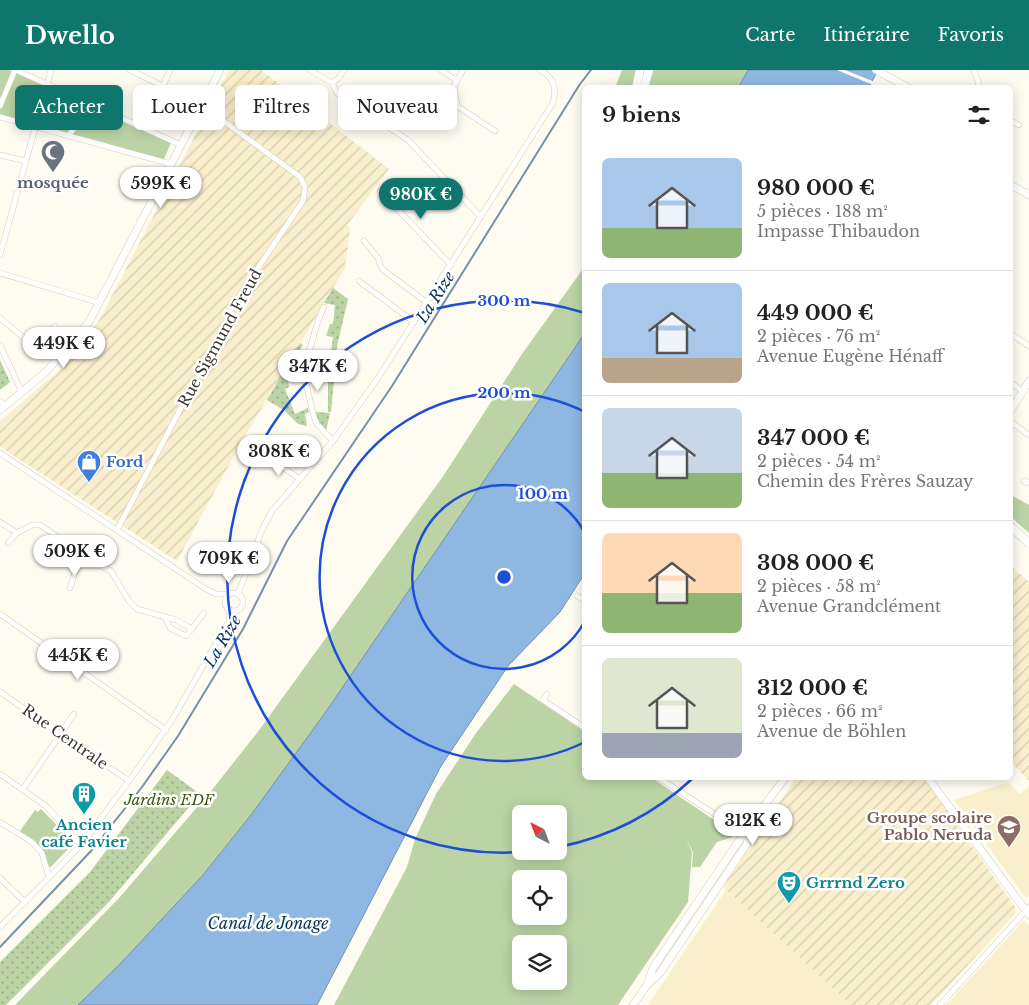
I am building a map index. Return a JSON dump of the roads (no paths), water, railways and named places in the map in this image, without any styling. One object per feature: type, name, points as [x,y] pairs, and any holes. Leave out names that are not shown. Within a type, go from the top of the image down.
[{"type":"main road","points":[[212,85],[220,70]]},
{"type":"main road","points":[[637,85],[640,70]]},
{"type":"main road","points":[[645,85],[649,70]]},
{"type":"main road","points":[[876,70],[892,76],[905,85]]},
{"type":"main road","points":[[2,406],[22,392],[65,352],[89,322],[189,130]]},
{"type":"main road","points":[[1013,186],[1029,195]]},
{"type":"main road","points":[[1013,407],[1029,381]]},
{"type":"main road","points":[[1013,530],[1029,543]]},
{"type":"main road","points":[[647,985],[653,968],[744,833],[784,780]]},
{"type":"main road","points":[[930,780],[1028,911]]},
{"type":"main road","points":[[633,1005],[647,985],[660,973],[737,859],[746,845],[757,816]]},
{"type":"main road","points":[[737,859],[743,842],[740,840]]},
{"type":"street","points":[[0,106],[16,70],[47,84],[51,70]]},
{"type":"street","name":"Rue Sigmund Freud","points":[[130,70],[161,85]]},
{"type":"street","points":[[163,85],[170,70]]},
{"type":"street","points":[[310,70],[332,82],[337,93],[408,140],[481,217]]},
{"type":"street","points":[[332,82],[339,78],[344,70]]},
{"type":"street","points":[[441,70],[456,80]]},
{"type":"street","points":[[462,70],[454,86],[457,106],[460,110],[495,132]]},
{"type":"street","points":[[238,594],[265,524],[272,511],[333,441],[378,378],[553,103],[556,91],[554,82],[540,70]]},
{"type":"street","points":[[974,70],[979,85]]},
{"type":"street","points":[[0,117],[15,121]]},
{"type":"street","points":[[123,119],[181,145]]},
{"type":"street","name":"Rue Sigmund Freud","points":[[117,530],[241,293],[303,201],[305,187],[300,177],[225,122]]},
{"type":"street","points":[[1013,122],[1019,126]]},
{"type":"street","points":[[0,255],[34,130]]},
{"type":"street","points":[[46,130],[171,164]]},
{"type":"street","points":[[68,136],[73,130]]},
{"type":"street","points":[[0,155],[26,161]]},
{"type":"street","points":[[380,191],[451,265]]},
{"type":"street","points":[[364,241],[378,258],[382,269],[426,302]]},
{"type":"street","points":[[0,273],[100,303]]},
{"type":"street","points":[[359,280],[414,322]]},
{"type":"street","points":[[324,307],[316,321],[307,360],[302,367],[317,424],[333,441]]},
{"type":"street","points":[[0,318],[36,348],[55,326]]},
{"type":"street","points":[[1013,335],[1029,346]]},
{"type":"street","points":[[0,345],[22,392]]},
{"type":"street","points":[[1013,384],[1023,391]]},
{"type":"street","points":[[1013,423],[1029,435]]},
{"type":"street","points":[[0,453],[206,590],[216,594],[238,594],[243,598],[242,607],[237,611],[230,610]]},
{"type":"street","points":[[269,458],[300,479]]},
{"type":"street","points":[[0,522],[17,533]]},
{"type":"street","points":[[8,543],[17,533],[32,525],[40,525],[61,539],[68,561],[76,567],[100,566],[111,571],[129,601],[137,609],[176,620],[192,629]]},
{"type":"street","points":[[70,588],[76,567]]},
{"type":"street","points":[[0,927],[81,845],[166,730],[229,621],[230,610],[225,602],[230,594]]},
{"type":"street","points":[[578,596],[582,599]]},
{"type":"street","points":[[165,617],[170,628],[182,636],[186,636],[204,613]]},
{"type":"street","points":[[0,614],[166,730]]},
{"type":"street","name":"Rue Centrale","points":[[0,692],[129,781]]},
{"type":"street","points":[[547,694],[543,700],[582,726]]},
{"type":"street","points":[[22,789],[74,714]]},
{"type":"street","points":[[0,774],[46,806],[81,845]]},
{"type":"street","points":[[662,780],[744,833]]},
{"type":"street","points":[[0,822],[32,842],[42,853],[49,878]]},
{"type":"street","points":[[0,878],[25,902]]},
{"type":"street","points":[[940,1005],[1028,911]]},
{"type":"water","points":[[748,70],[878,70],[870,85],[740,85]]},
{"type":"water","name":"Canal de Jonage","points":[[582,337],[582,578],[560,612],[508,666],[441,766],[317,1005],[78,1005],[120,964],[203,875],[251,815],[325,713]]},
{"type":"waterway","name":"La Rize","points":[[0,947],[91,851],[142,787],[178,736],[243,629],[287,541],[392,386],[580,84],[591,70]]},
{"type":"place","name":"mosquée","points":[[53,173]]},
{"type":"place","name":"Ford","points":[[89,483]]},
{"type":"place","name":"Ancien café Favier","points":[[84,815]]},
{"type":"place","name":"Groupe scolaire Pablo Neruda","points":[[1009,848]]},
{"type":"place","name":"Grrrnd Zero","points":[[789,904]]},
{"type":"park label","name":"Jardins EDF","points":[[169,800]]}]
